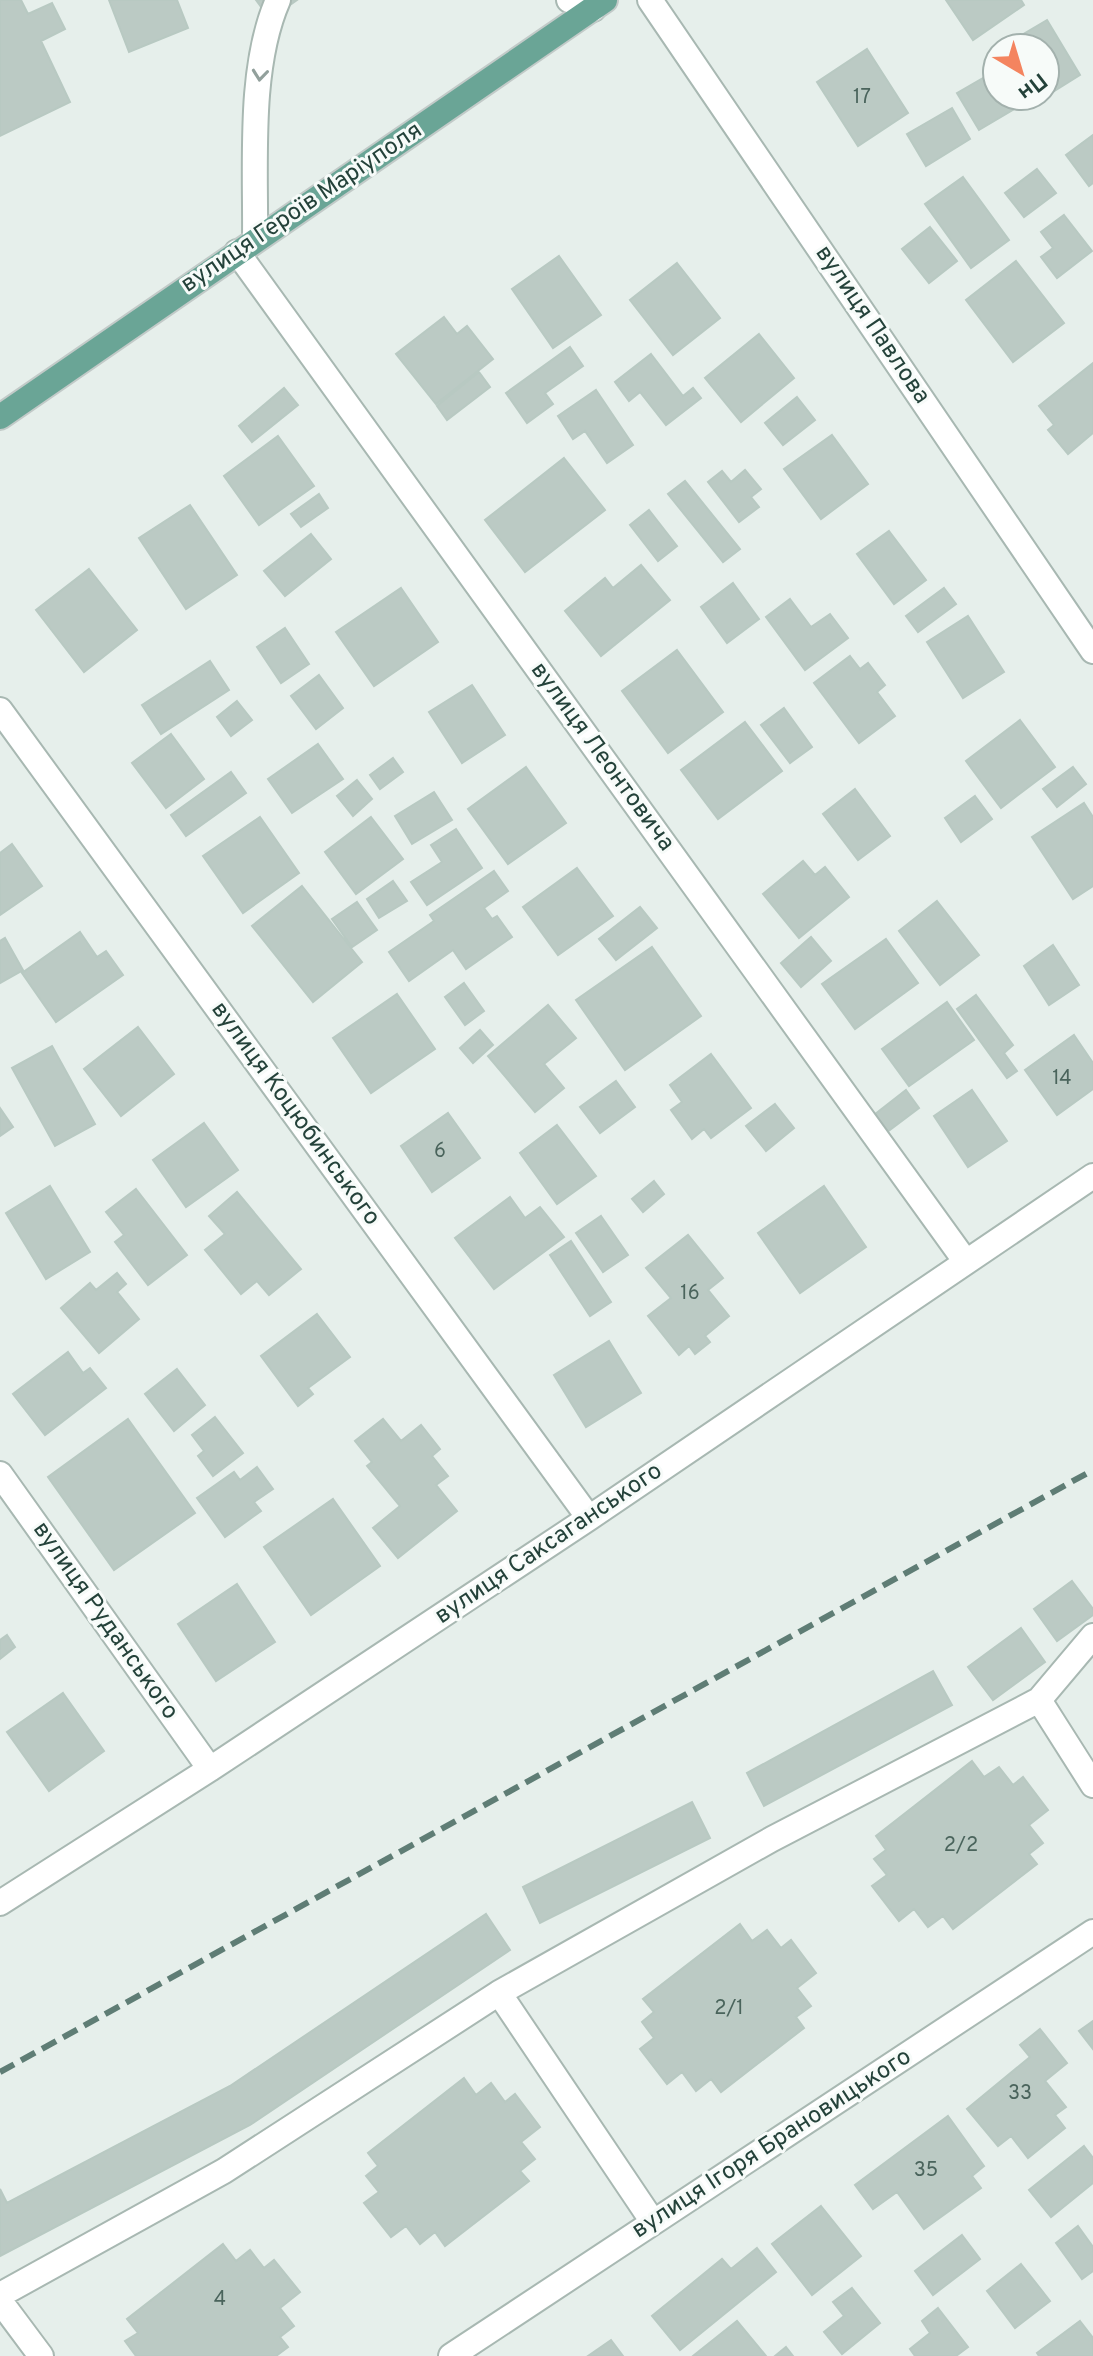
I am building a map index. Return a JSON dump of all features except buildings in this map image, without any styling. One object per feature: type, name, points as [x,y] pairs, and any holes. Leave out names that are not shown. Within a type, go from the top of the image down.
[{"type":"main road","name":"вулиця Героїв Маріуполя","points":[[0,417],[599,4]]},
{"type":"street","points":[[246,246],[260,70],[268,22],[278,0]]},
{"type":"street","points":[[569,0],[599,4]]},
{"type":"street","name":"вулиця Павлова","points":[[650,0],[1093,651]]},
{"type":"street","name":"вулиця Леонтовича","points":[[246,246],[966,1262]]},
{"type":"street","name":"вулиця Коцюбинського","points":[[0,710],[589,1518]]},
{"type":"street","name":"вулиця Саксаганського","points":[[0,1903],[210,1769],[589,1518],[1093,1176]]},
{"type":"street","name":"вулиця Руданського","points":[[0,1474],[210,1769]]},
{"type":"street","points":[[41,2356],[0,2298],[224,2171],[499,1993],[772,1839],[1039,1700],[1093,1636]]},
{"type":"street","points":[[1039,1700],[1093,1785]]},
{"type":"street","name":"вулиця Ігоря Брановицького","points":[[451,2356],[1093,1932]]},
{"type":"street","points":[[499,1993],[653,2222]]},
{"type":"railway","points":[[0,2072],[1093,1470]]}]
